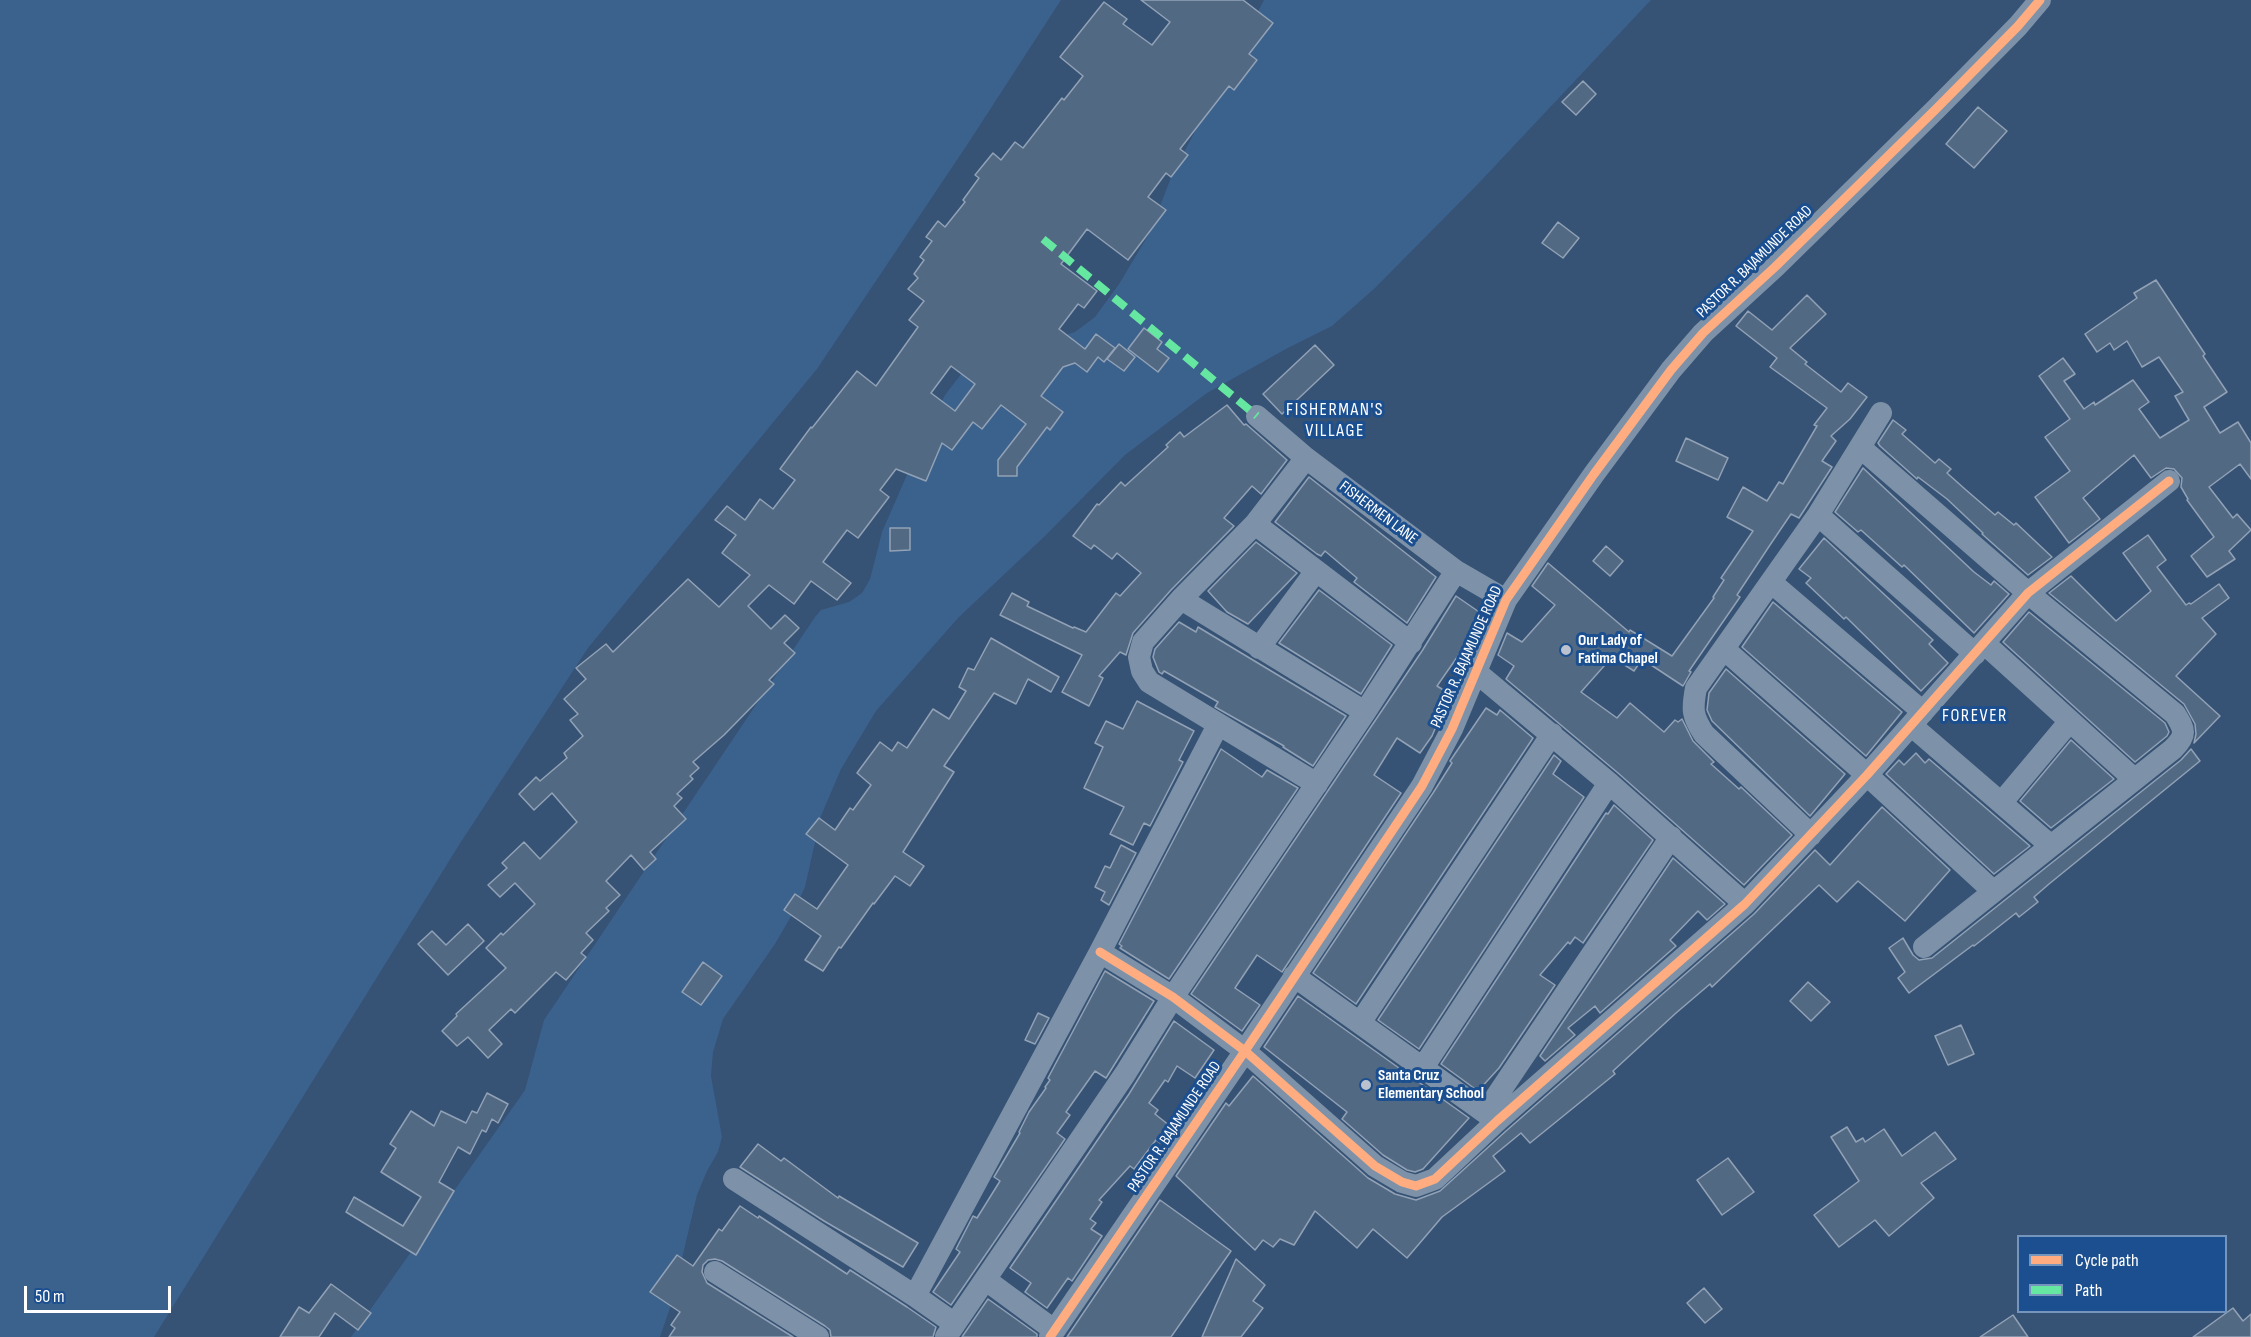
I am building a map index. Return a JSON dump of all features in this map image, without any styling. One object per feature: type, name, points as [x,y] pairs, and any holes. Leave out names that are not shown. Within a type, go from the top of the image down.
[{"type":"street","name":"PASTOR R. BAJAMUNDE ROAD","points":[[1052,1334],[1422,786],[1452,729],[1506,600],[1594,474],[1671,370],[1703,333],[1775,267],[1936,109],[2018,26],[2040,0]]},
{"type":"street","points":[[1811,835],[1704,734],[1695,721],[1692,708],[1696,688],[1818,515],[1881,413]]},
{"type":"street","name":"FISHERMEN LANE","points":[[1257,416],[1306,458],[1456,571],[1506,600]]},
{"type":"street","points":[[1861,448],[2028,593],[2175,714],[2183,728],[2180,742],[1924,947]]},
{"type":"street","points":[[1306,458],[1255,524],[1181,599],[1143,642],[1139,657],[1142,671],[1149,682],[1317,784]]},
{"type":"street","points":[[1100,952],[1173,997],[1245,1051],[1375,1166],[1402,1182],[1416,1186],[1435,1179],[1492,1116],[1744,904],[1867,775],[2028,593],[2169,481]]},
{"type":"street","points":[[1818,515],[2070,721],[2134,779]]},
{"type":"street","points":[[1255,524],[1410,643]]},
{"type":"street","points":[[1259,648],[1316,571]]},
{"type":"street","points":[[734,1179],[915,1296],[950,1331],[1125,1074],[1173,997],[1365,712],[1456,571]]},
{"type":"street","points":[[1772,583],[2050,845]]},
{"type":"street","points":[[1181,599],[1365,712]]},
{"type":"street","points":[[1724,649],[1867,775],[1993,891]]},
{"type":"street","points":[[1476,672],[1609,783],[1744,904]]},
{"type":"street","points":[[2002,802],[2070,721]]},
{"type":"street","points":[[915,1296],[1100,952],[1218,725]]},
{"type":"street","points":[[1360,1023],[1552,734]]},
{"type":"street","points":[[1422,1069],[1609,783]]},
{"type":"street","points":[[1492,1116],[1671,837]]},
{"type":"street","points":[[1294,976],[1422,1069],[1492,1116]]},
{"type":"street","points":[[715,1272],[818,1337]]},
{"type":"street","points":[[986,1280],[1052,1334]]},
{"type":"water","points":[[0,0],[1061,0],[817,369],[588,648],[459,845],[154,1337],[0,1337]]},
{"type":"water","points":[[1264,0],[1651,0],[1478,184],[1375,288],[1332,326],[1207,393],[1125,455],[1045,536],[959,617],[876,711],[841,769],[821,816],[805,887],[793,913],[775,944],[723,1019],[713,1052],[711,1076],[722,1137],[718,1152],[697,1195],[671,1305],[660,1337],[351,1337],[525,1090],[544,1020],[815,617],[821,610],[849,602],[862,593],[870,579],[882,532],[920,445],[945,395],[968,365],[1075,332],[1095,317],[1119,284],[1149,234],[1172,175]]},
{"type":"building","points":[[1141,0],[1243,0],[1273,23],[1249,54],[1257,60],[1234,90],[1229,86],[1180,149],[1188,155],[1171,177],[1166,173],[1148,197],[1166,210],[1128,260],[1087,229],[1061,264],[1097,291],[1084,308],[1078,304],[1059,329],[1085,349],[1096,334],[1115,348],[1104,362],[1098,357],[1087,372],[1075,363],[1063,367],[1041,396],[1063,412],[1050,430],[1047,427],[1017,467],[1017,476],[998,476],[998,460],[1026,424],[1001,405],[982,429],[973,422],[952,450],[942,443],[926,481],[896,469],[880,490],[889,497],[858,538],[847,530],[823,562],[851,583],[837,600],[811,581],[794,604],[769,585],[748,606],[771,629],[785,615],[799,628],[784,643],[795,653],[769,680],[774,684],[724,735],[693,762],[699,768],[690,776],[693,779],[677,794],[682,798],[674,806],[686,819],[650,852],[656,859],[644,870],[631,855],[606,881],[620,895],[606,908],[609,911],[586,933],[593,940],[581,953],[586,957],[566,980],[556,972],[515,1013],[511,1009],[489,1030],[502,1044],[488,1058],[468,1037],[457,1046],[442,1031],[457,1016],[456,1014],[506,968],[486,948],[535,904],[515,883],[500,897],[488,885],[507,868],[502,863],[524,842],[540,859],[577,822],[552,793],[534,810],[519,794],[536,777],[540,781],[567,758],[564,753],[583,736],[570,720],[578,714],[564,699],[586,679],[576,668],[606,644],[613,652],[688,579],[719,607],[750,575],[722,553],[736,535],[715,520],[727,506],[745,520],[760,499],[773,509],[795,480],[780,469],[857,371],[876,386],[918,327],[909,320],[924,301],[908,289],[918,278],[914,274],[924,260],[920,257],[932,241],[926,237],[938,221],[945,227],[965,202],[963,200],[979,178],[975,175],[993,153],[1001,160],[1015,142],[1023,148],[1062,98],[1064,100],[1083,76],[1060,57],[1104,2],[1127,19],[1123,24],[1152,45],[1170,22]],"holes":[[[951,366],[975,384],[955,411],[931,393]]]},
{"type":"building","points":[[1583,81],[1596,94],[1576,115],[1562,102]]},
{"type":"building","points":[[1978,107],[2007,131],[1974,168],[1946,144]]},
{"type":"building","points":[[1558,222],[1579,238],[1563,258],[1542,243]]},
{"type":"building","points":[[2156,280],[2227,392],[2204,407],[2220,433],[2238,422],[2251,443],[2251,479],[2240,464],[2209,487],[2233,518],[2237,514],[2251,530],[2229,551],[2235,559],[2207,577],[2191,556],[2214,537],[2187,500],[2181,487],[2182,478],[2174,469],[2166,468],[2151,478],[2134,455],[2083,498],[2100,519],[2069,543],[2035,497],[2070,471],[2045,437],[2070,419],[2039,376],[2063,358],[2075,374],[2064,381],[2084,409],[2094,402],[2095,405],[2133,380],[2149,402],[2139,409],[2160,438],[2189,420],[2175,396],[2183,392],[2159,357],[2142,367],[2127,341],[2114,350],[2110,343],[2097,352],[2085,334],[2137,298],[2134,293]]},
{"type":"building","points":[[1807,295],[1826,314],[1790,348],[1807,362],[1805,364],[1841,392],[1848,383],[1867,397],[1850,419],[1831,436],[1836,441],[1822,461],[1832,467],[1799,518],[1791,514],[1737,595],[1740,597],[1689,671],[1691,672],[1683,686],[1642,659],[1634,671],[1612,657],[1581,692],[1617,718],[1630,703],[1664,732],[1675,720],[1678,722],[1682,719],[1693,741],[1714,762],[1711,764],[1739,789],[1741,787],[1792,835],[1744,885],[1618,773],[1506,679],[1514,666],[1498,655],[1507,633],[1522,642],[1555,605],[1532,586],[1548,563],[1629,632],[1630,630],[1672,656],[1714,598],[1724,580],[1721,578],[1753,531],[1727,517],[1743,487],[1767,501],[1779,482],[1783,484],[1817,426],[1814,425],[1827,408],[1770,367],[1777,358],[1736,326],[1748,311],[1772,330]]},
{"type":"building","points":[[1144,328],[1162,342],[1157,349],[1169,358],[1158,372],[1128,349]]},
{"type":"building","points":[[1119,344],[1135,357],[1124,371],[1107,359]]},
{"type":"building","points":[[1315,345],[1334,365],[1282,414],[1263,394]]},
{"type":"building","points":[[1227,405],[1244,425],[1246,424],[1287,460],[1261,494],[1252,486],[1224,518],[1234,526],[1171,590],[1133,633],[1126,655],[1120,652],[1099,676],[1103,678],[1089,706],[1062,692],[1082,655],[1000,615],[1012,593],[1029,602],[1027,606],[1086,632],[1116,593],[1120,596],[1141,573],[1117,553],[1112,559],[1094,545],[1091,549],[1073,536],[1097,504],[1099,505],[1121,482],[1125,486],[1168,447],[1166,445],[1180,432],[1184,437]]},
{"type":"building","points":[[1893,420],[1906,430],[1902,434],[1935,463],[1939,459],[1951,469],[1947,473],[1995,515],[1998,512],[2014,525],[2016,523],[2052,557],[2028,575],[1947,499],[1918,477],[1917,479],[1880,446],[1878,443]]},
{"type":"building","points":[[1686,438],[1728,458],[1718,480],[1676,461]]},
{"type":"building","points":[[1863,468],[1974,572],[1991,585],[1994,581],[2009,594],[1974,633],[1904,565],[1902,567],[1861,530],[1858,532],[1835,512]]},
{"type":"building","points":[[1309,477],[1436,577],[1407,623],[1354,582],[1357,578],[1325,551],[1321,556],[1317,554],[1275,522]]},
{"type":"building","points":[[890,528],[910,528],[910,550],[890,551]]},
{"type":"building","points":[[2148,535],[2166,560],[2157,567],[2186,605],[2191,604],[2219,584],[2229,598],[2202,618],[2216,634],[2176,676],[2220,716],[2194,743],[2195,724],[2184,704],[2049,593],[2071,576],[2116,621],[2151,591],[2123,553]]},
{"type":"building","points":[[1824,538],[1933,640],[1929,644],[1948,663],[1921,691],[1846,617],[1844,619],[1806,583],[1811,578],[1799,569]]},
{"type":"building","points":[[1256,542],[1297,573],[1248,624],[1227,612],[1208,591]]},
{"type":"building","points":[[1606,546],[1623,561],[1610,576],[1593,561]]},
{"type":"building","points":[[1319,590],[1392,645],[1361,694],[1279,643]]},
{"type":"building","points":[[1456,596],[1485,616],[1467,657],[1460,653],[1437,686],[1450,694],[1432,736],[1420,753],[1397,738],[1374,775],[1401,793],[1282,972],[1257,955],[1235,988],[1260,1005],[1242,1031],[1191,994],[1422,651]]},
{"type":"building","points":[[1773,602],[1902,712],[1866,756],[1742,647]]},
{"type":"building","points":[[2029,612],[2165,723],[2169,732],[2167,736],[2135,762],[2003,642]]},
{"type":"building","points":[[1179,622],[1196,632],[1198,627],[1346,716],[1313,766],[1284,746],[1215,707],[1218,702],[1164,671],[1162,674],[1159,672],[1153,657],[1155,649]]},
{"type":"building","points":[[991,638],[1059,677],[1051,692],[1028,679],[1016,704],[994,693],[944,766],[954,772],[903,852],[924,866],[910,886],[895,876],[823,971],[805,960],[821,936],[784,910],[795,894],[817,909],[848,865],[806,834],[819,818],[835,830],[850,808],[853,810],[871,785],[857,773],[880,742],[892,751],[898,742],[907,748],[933,709],[949,719],[966,691],[959,687],[968,668],[974,670]]},
{"type":"building","points":[[1726,669],[1845,774],[1810,816],[1712,721],[1707,710],[1709,693]]},
{"type":"building","points":[[1137,701],[1194,731],[1179,760],[1183,762],[1150,826],[1144,823],[1133,845],[1110,834],[1124,807],[1084,788],[1103,747],[1095,743],[1106,721],[1123,729]]},
{"type":"building","points":[[1486,708],[1497,715],[1500,710],[1533,738],[1356,1004],[1313,973],[1433,793],[1452,763],[1450,761]]},
{"type":"building","points":[[2071,740],[2114,779],[2051,828],[2020,801]]},
{"type":"building","points":[[1221,749],[1262,777],[1267,770],[1298,788],[1169,979],[1120,948],[1122,946],[1119,944]]},
{"type":"building","points":[[2191,749],[2200,761],[2034,897],[2038,902],[2019,917],[2016,913],[1909,993],[1898,978],[1905,972],[1889,948],[1903,938],[1913,955],[1919,960],[1932,958],[2181,760]]},
{"type":"building","points":[[1916,753],[1925,763],[1929,759],[2030,846],[1994,874],[1886,774],[1899,760],[1904,765]]},
{"type":"building","points":[[1554,755],[1561,761],[1553,774],[1584,797],[1419,1049],[1378,1020]]},
{"type":"building","points":[[1614,805],[1653,840],[1583,943],[1575,937],[1570,944],[1568,942],[1540,975],[1555,985],[1499,1068],[1478,1091],[1441,1064],[1606,813],[1608,814]]},
{"type":"building","points":[[1882,807],[1950,870],[1905,921],[1858,881],[1837,902],[1819,885],[1712,987],[1710,984],[1613,1071],[1615,1074],[1530,1143],[1521,1133],[1493,1156],[1505,1171],[1442,1217],[1407,1258],[1373,1229],[1357,1248],[1315,1211],[1294,1245],[1280,1239],[1273,1247],[1263,1240],[1255,1250],[1176,1176],[1226,1103],[1229,1106],[1253,1076],[1368,1178],[1395,1194],[1416,1200],[1440,1191],[1754,914],[1815,850],[1830,865]]},
{"type":"building","points":[[1121,845],[1136,853],[1109,905],[1101,900],[1105,892],[1095,887],[1105,866],[1110,868]]},
{"type":"building","points":[[1673,858],[1725,904],[1707,920],[1698,911],[1670,940],[1676,946],[1600,1013],[1595,1006],[1568,1028],[1575,1035],[1545,1061],[1540,1056]]},
{"type":"building","points":[[468,924],[484,941],[448,975],[418,944],[432,931],[446,945]]},
{"type":"building","points":[[703,962],[722,976],[701,1005],[682,992]]},
{"type":"building","points":[[1105,971],[1154,1001],[1106,1078],[1095,1071],[1066,1112],[1070,1115],[1057,1133],[1065,1139],[951,1305],[933,1292],[960,1252],[956,1249],[973,1216],[977,1218],[1000,1181],[994,1177],[1020,1133],[1029,1112],[1046,1088],[1050,1080],[1048,1078]]},
{"type":"building","points":[[1808,982],[1830,1002],[1811,1021],[1790,1001]]},
{"type":"building","name":"Santa Cruz Elementary School","points":[[1298,996],[1469,1118],[1423,1169],[1415,1172],[1407,1170],[1383,1155],[1342,1119],[1347,1112],[1264,1047]]},
{"type":"building","points":[[1038,1013],[1049,1018],[1035,1044],[1025,1040]]},
{"type":"building","points":[[1174,1021],[1214,1050],[1195,1078],[1177,1066],[1168,1082],[1165,1080],[1149,1103],[1158,1110],[1155,1114],[1175,1130],[1166,1144],[1162,1140],[1160,1143],[1156,1140],[1134,1169],[1130,1166],[1099,1200],[1102,1202],[1090,1219],[1096,1223],[1091,1229],[1102,1236],[1072,1281],[1068,1278],[1047,1308],[1025,1292],[1031,1283],[1010,1268],[1129,1094]]},
{"type":"building","points":[[1961,1025],[1974,1054],[1948,1065],[1935,1036]]},
{"type":"building","points":[[487,1093],[508,1104],[498,1123],[492,1119],[486,1132],[482,1130],[470,1154],[458,1147],[439,1182],[454,1191],[416,1255],[346,1212],[354,1197],[403,1226],[421,1197],[381,1172],[396,1148],[390,1144],[411,1111],[434,1126],[441,1111],[466,1123],[472,1111],[477,1113]]},
{"type":"building","points":[[1847,1127],[1856,1142],[1863,1138],[1865,1142],[1884,1129],[1902,1156],[1935,1132],[1956,1159],[1921,1183],[1934,1198],[1889,1236],[1875,1220],[1839,1247],[1814,1215],[1859,1181],[1831,1137]]},
{"type":"building","points":[[758,1144],[781,1161],[784,1158],[838,1198],[839,1196],[918,1243],[903,1267],[824,1221],[740,1167]]},
{"type":"building","points":[[1728,1158],[1754,1192],[1722,1215],[1697,1180]]},
{"type":"building","points":[[1160,1200],[1231,1251],[1171,1337],[1067,1337]]},
{"type":"building","points":[[740,1206],[847,1274],[850,1270],[907,1307],[936,1327],[933,1337],[831,1337],[830,1330],[825,1326],[722,1261],[715,1259],[708,1260],[703,1265],[702,1272],[707,1283],[793,1337],[669,1337],[675,1328],[671,1325],[680,1312],[650,1292],[677,1255],[693,1266],[719,1229],[722,1231]]},
{"type":"building","points":[[1236,1259],[1265,1285],[1253,1301],[1263,1308],[1241,1337],[1202,1337]]},
{"type":"building","points":[[331,1284],[371,1313],[358,1330],[335,1313],[319,1337],[280,1337],[299,1307],[309,1313]]},
{"type":"building","points":[[1704,1288],[1722,1309],[1705,1323],[1687,1303]]},
{"type":"building","points":[[988,1299],[1037,1334],[1037,1337],[962,1337]]},
{"type":"building","points":[[2233,1308],[2243,1321],[2251,1314],[2251,1337],[2193,1337],[2227,1313]]},
{"type":"building","points":[[2013,1315],[2028,1337],[1980,1337]]},
{"type":"marked path","points":[[1043,239],[1257,416]]},
{"type":"cycle path","points":[[1050,1337],[1422,786],[1452,729],[1506,600],[1594,474],[1671,370],[1703,333],[1775,267],[1936,109],[2018,26],[2040,0]]},
{"type":"cycle path","points":[[1100,952],[1173,997],[1245,1051],[1375,1166],[1402,1182],[1416,1186],[1435,1179],[1497,1121],[1745,904],[1867,775],[2028,593],[2169,481]]},
{"type":"place","name":"Our Lady of Fatima Chapel","points":[[1566,650]]},
{"type":"place","name":"Santa Cruz Elementary School","points":[[1366,1085]]},
{"type":"district","name":"FISHERMAN'S VILLAGE","points":[[1335,420]]},
{"type":"district","name":"FOREVER","points":[[1975,716]]}]
